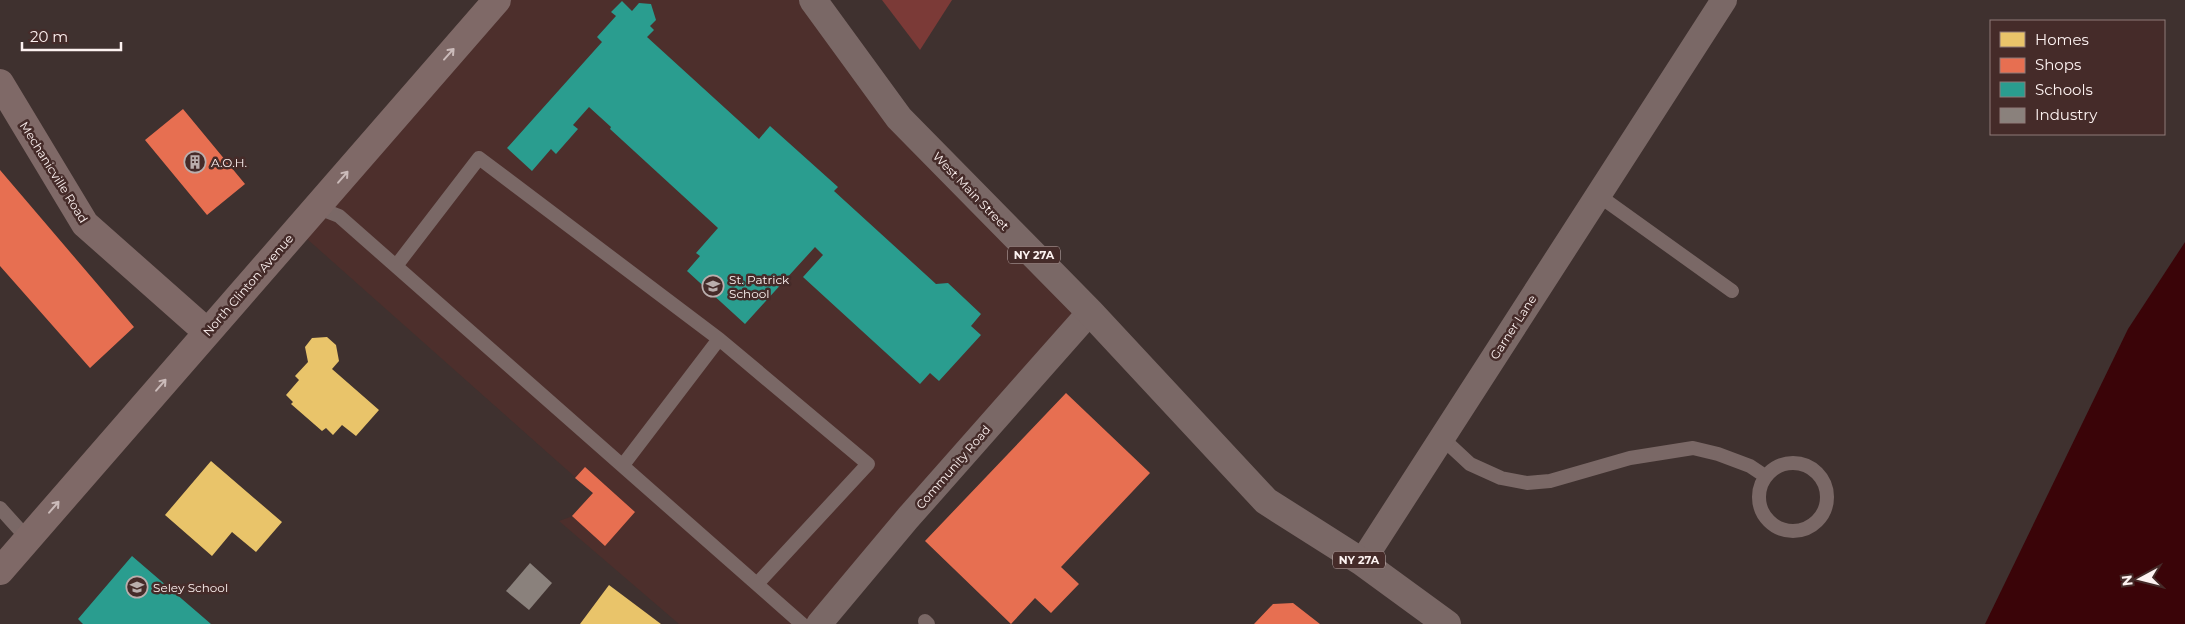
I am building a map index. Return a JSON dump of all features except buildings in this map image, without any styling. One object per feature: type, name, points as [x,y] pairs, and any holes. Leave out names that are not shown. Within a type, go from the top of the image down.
[{"type":"main road","name":"North Clinton Avenue","points":[[0,571],[497,0]]},
{"type":"main road","name":"West Main Street","points":[[813,0],[899,118],[1090,312],[1266,501],[1362,562]]},
{"type":"main road","name":"Mechanicville Road","points":[[0,83],[85,224],[207,332]]},
{"type":"main road","name":"NY 27A","points":[[1362,562],[1448,624]]},
{"type":"street","name":"Garner Lane","points":[[1362,562],[1724,0]]},
{"type":"street","name":"Community Road","points":[[818,624],[907,519],[1090,312]]},
{"type":"lane","points":[[396,266],[479,158],[719,339],[868,464],[758,584]]},
{"type":"lane","points":[[1598,195],[1732,292]]},
{"type":"lane","points":[[316,207],[339,216],[802,624]]},
{"type":"lane","points":[[623,465],[719,339]]},
{"type":"lane","points":[[1442,438],[1470,464],[1501,478],[1527,483],[1550,481],[1630,458],[1693,448],[1718,454],[1750,466],[1765,476]]},
{"type":"lane","points":[[1788,462],[1810,467],[1823,479],[1827,494],[1824,513],[1815,524],[1801,531],[1784,530],[1774,526],[1761,511],[1758,500],[1759,487],[1765,476],[1777,466],[1788,462]]},
{"type":"lane","points":[[0,508],[27,538]]},
{"type":"shaded area","name":"St. Patrick School","points":[[497,0],[813,0],[899,118],[1090,312],[819,624],[679,624],[559,521],[573,516],[593,493],[297,230]]},
{"type":"shaded area","points":[[882,0],[952,0],[920,50]]},
{"type":"shaded area","points":[[2185,242],[2185,624],[1985,624],[2128,329]]},
{"type":"place","name":"A.O.H.","points":[[195,162]]},
{"type":"place","name":"St. Patrick School","points":[[713,286]]},
{"type":"place","name":"Seley School","points":[[137,587]]}]
